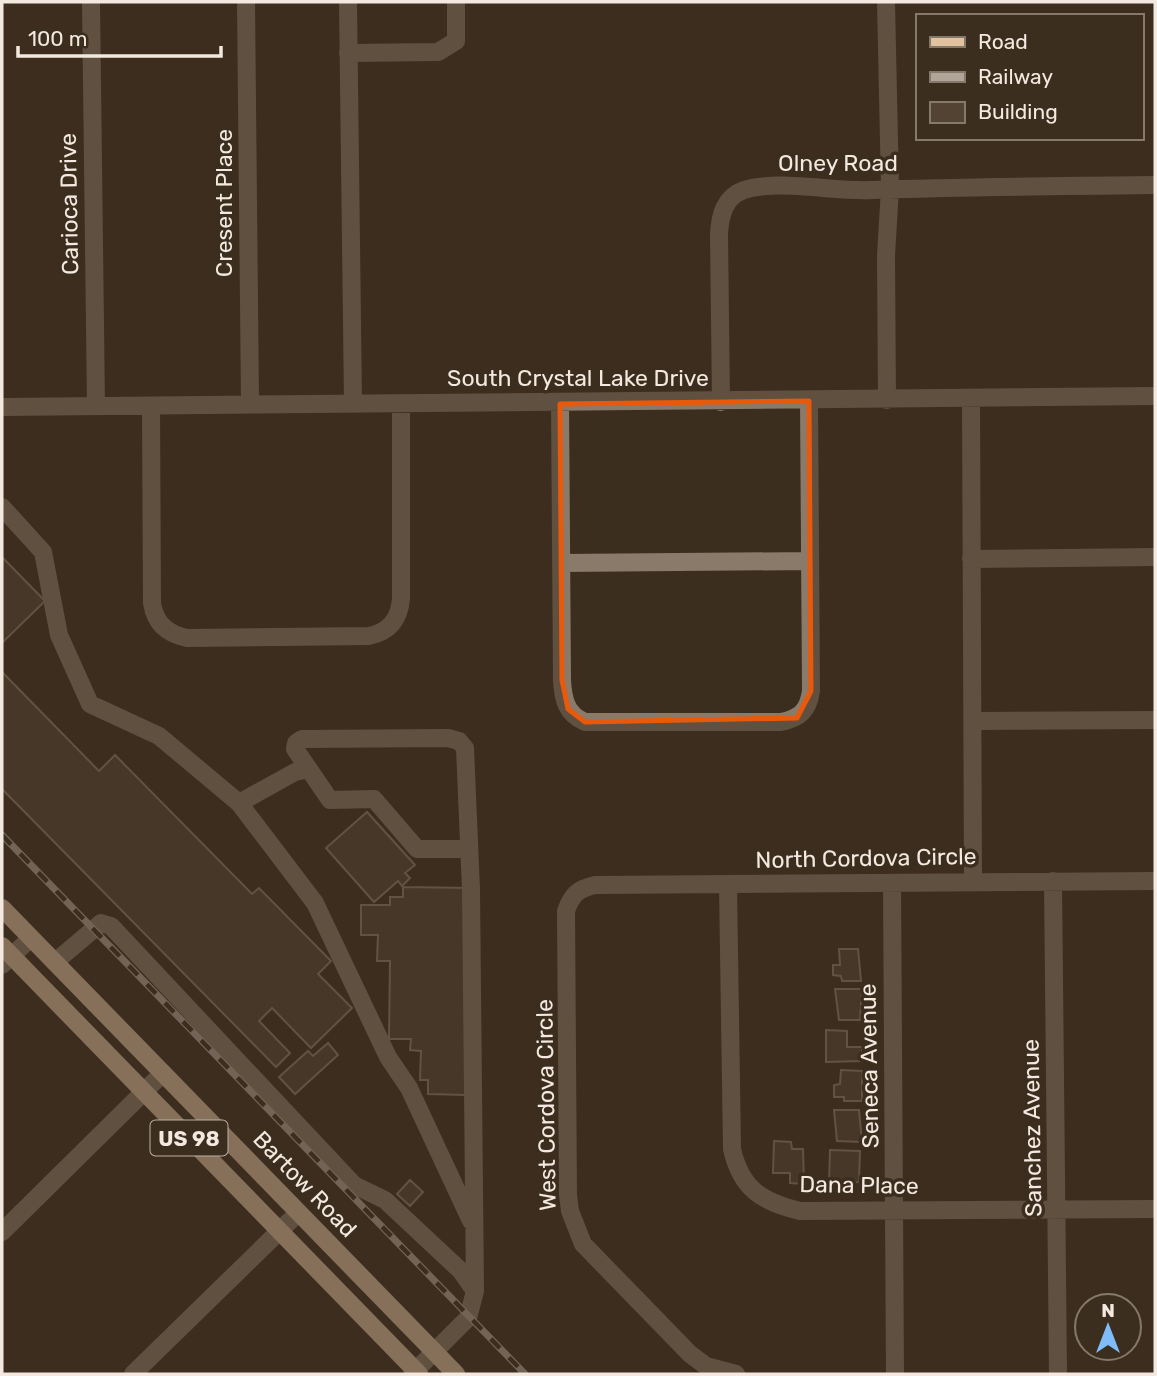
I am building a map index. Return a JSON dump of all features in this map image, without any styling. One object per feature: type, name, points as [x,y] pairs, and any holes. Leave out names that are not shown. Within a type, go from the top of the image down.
[{"type":"main road","name":"Bartow Road","points":[[2,908],[456,1374]]},
{"type":"main road","name":"US 98","points":[[5,955],[145,1093],[415,1373]]},
{"type":"street","name":"Carioca Drive","points":[[92,2],[96,406]]},
{"type":"street","name":"Cresent Place","points":[[246,2],[250,403]]},
{"type":"street","points":[[348,2],[353,403]]},
{"type":"street","points":[[348,53],[438,51],[456,41],[456,2]]},
{"type":"street","points":[[886,2],[890,37],[890,188],[889,242],[886,256],[887,400]]},
{"type":"street","name":"Olney Road","points":[[721,402],[720,216],[727,203],[744,190],[1155,186]]},
{"type":"street","name":"South Crystal Lake Drive","points":[[2,407],[250,403],[560,404],[1155,396]]},
{"type":"street","points":[[971,399],[973,881]]},
{"type":"street","points":[[560,404],[563,699],[576,718],[585,722],[780,722],[797,718],[806,708],[811,691],[809,401]]},
{"type":"street","points":[[151,406],[153,612],[163,627],[175,636],[187,638],[369,636],[382,633],[393,623],[400,611],[401,599],[401,404]]},
{"type":"street","points":[[2,507],[43,552],[59,635],[90,704],[159,736],[239,803],[315,903],[388,1058],[409,1088],[474,1228]]},
{"type":"street","points":[[971,559],[1155,557]]},
{"type":"street","points":[[562,564],[809,561]]},
{"type":"street","points":[[974,721],[1155,720]]},
{"type":"street","points":[[415,1373],[468,1318],[475,1292],[468,849],[466,748],[459,741],[448,738],[302,739],[296,743],[295,749],[330,800],[374,799],[417,849],[468,849]]},
{"type":"street","points":[[239,803],[295,772],[309,769]]},
{"type":"street","name":"Sanchez Avenue","points":[[1053,881],[1058,1374]]},
{"type":"street","name":"North Cordova Circle","points":[[579,889],[595,885],[1155,881]]},
{"type":"street","name":"Seneca Avenue","points":[[892,883],[895,1374]]},
{"type":"street","name":"Dana Place","points":[[728,885],[730,1120],[737,1168],[753,1191],[772,1205],[800,1211],[1155,1209]]},
{"type":"street","name":"West Cordova Circle","points":[[579,889],[566,911],[570,1211],[583,1244],[690,1354],[706,1366],[736,1374]]},
{"type":"street","points":[[55,962],[100,923],[111,926],[354,1185],[385,1199],[461,1271],[475,1292]]},
{"type":"street","points":[[5,955],[31,938]]},
{"type":"street","points":[[2,1232],[163,1073]]},
{"type":"street","points":[[134,1374],[298,1213]]},
{"type":"highlighted area","points":[[809,401],[811,691],[797,718],[585,722],[568,709],[562,680],[560,404]]},
{"type":"building","points":[[2,557],[45,601],[2,643]]},
{"type":"building","points":[[2,672],[99,771],[115,755],[252,894],[259,888],[331,961],[318,974],[352,1008],[311,1048],[272,1008],[259,1021],[290,1053],[276,1067],[2,789]]},
{"type":"building","points":[[367,812],[415,865],[405,873],[410,878],[402,886],[398,881],[374,902],[326,848]]},
{"type":"building","points":[[403,887],[470,888],[465,1095],[428,1094],[428,1080],[420,1080],[421,1051],[410,1050],[411,1039],[389,1039],[390,961],[377,961],[378,935],[361,935],[361,905],[390,905],[390,897],[403,897]]},
{"type":"building","points":[[839,949],[858,949],[861,981],[842,981],[841,976],[833,975],[833,965],[840,965]]},
{"type":"building","points":[[835,989],[862,989],[860,1020],[839,1020]]},
{"type":"building","points":[[826,1030],[847,1031],[847,1047],[862,1047],[862,1061],[826,1062]]},
{"type":"building","points":[[328,1043],[338,1055],[295,1094],[279,1077],[308,1051],[313,1056]]},
{"type":"building","points":[[841,1070],[862,1071],[862,1101],[844,1101],[844,1097],[834,1097],[834,1085],[840,1084]]},
{"type":"building","points":[[834,1110],[859,1110],[862,1142],[837,1141]]},
{"type":"building","points":[[774,1141],[791,1142],[792,1149],[803,1149],[804,1184],[790,1183],[790,1173],[773,1173]]},
{"type":"building","points":[[830,1150],[860,1151],[859,1182],[829,1184]]},
{"type":"building","points":[[410,1180],[423,1192],[410,1206],[397,1194]]},
{"type":"railway","points":[[2,835],[525,1374]]}]
